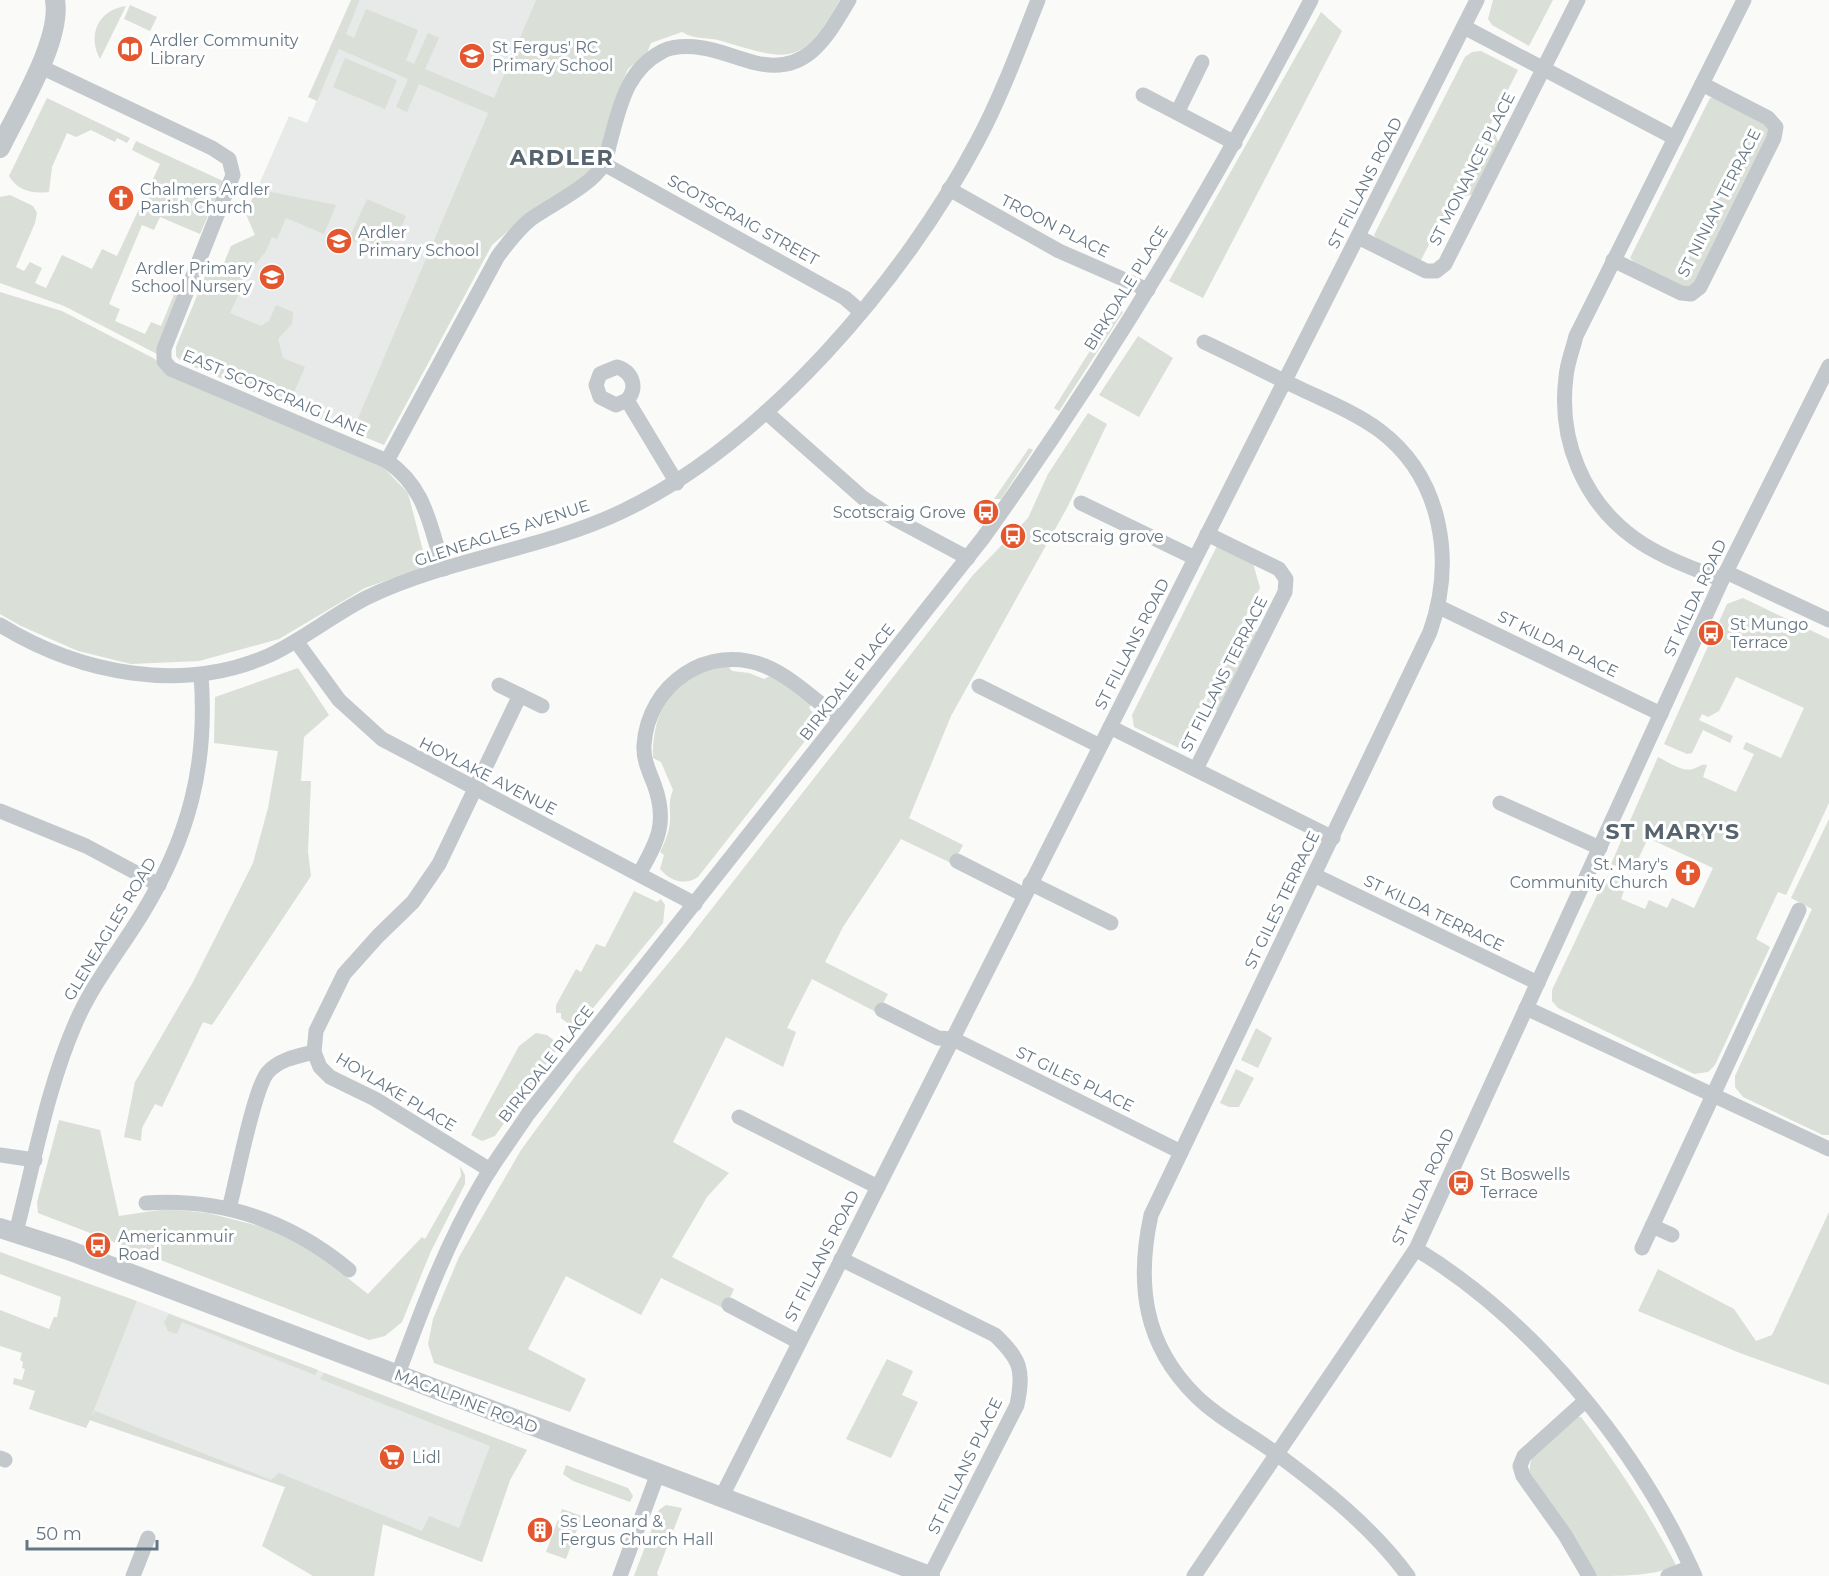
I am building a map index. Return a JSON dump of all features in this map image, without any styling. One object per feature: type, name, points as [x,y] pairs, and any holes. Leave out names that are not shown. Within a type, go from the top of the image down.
[{"type":"street","points":[[2,140],[54,36],[57,14],[55,0]]},
{"type":"street","points":[[387,461],[498,256],[530,219],[573,193],[604,164],[624,90],[632,76],[664,51],[686,46],[716,50],[758,64],[784,64],[809,56],[827,38],[849,0]]},
{"type":"street","name":"GLENEAGLES AVENUE","points":[[0,625],[74,659],[130,674],[201,675],[250,663],[296,641],[369,597],[444,569],[584,528],[677,483],[722,450],[766,412],[861,312],[924,228],[977,142],[1038,0]]},
{"type":"street","name":"BIRKDALE PLACE","points":[[398,1374],[431,1286],[458,1227],[490,1170],[535,1106],[968,558],[1055,436],[1148,290],[1235,143],[1311,0]]},
{"type":"street","name":"ST FILLANS ROAD","points":[[722,1496],[1477,0]]},
{"type":"street","name":"ST MONANCE PLACE","points":[[1358,237],[1426,271],[1436,271],[1445,264],[1578,0]]},
{"type":"street","points":[[1744,0],[1576,336],[1566,375],[1564,410],[1569,446],[1583,479],[1607,513],[1635,539],[1666,556],[1724,576],[1829,620]]},
{"type":"street","points":[[1464,27],[1675,138]]},
{"type":"street","points":[[1178,111],[1202,62]]},
{"type":"street","name":"EAST SCOTSCRAIG LANE","points":[[39,66],[212,148],[229,159],[233,175],[164,349],[164,361],[171,369],[387,461],[405,474],[418,491],[444,569]]},
{"type":"street","name":"ST NINIAN TERRACE","points":[[1613,260],[1681,293],[1691,294],[1700,287],[1774,138],[1776,127],[1768,118],[1702,84]]},
{"type":"street","points":[[1143,95],[1178,111],[1235,143]]},
{"type":"street","name":"SCOTSCRAIG STREET","points":[[604,164],[845,298],[861,312]]},
{"type":"street","name":"TROON PLACE","points":[[949,189],[1059,251],[1148,290]]},
{"type":"street","points":[[1204,342],[1284,381]]},
{"type":"street","name":"ST KILDA ROAD","points":[[1194,1576],[1416,1249],[1724,576],[1829,366]]},
{"type":"street","name":"ST GILES TERRACE","points":[[1284,381],[1354,414],[1381,432],[1404,455],[1422,481],[1436,511],[1443,543],[1444,575],[1439,608],[1430,632],[1333,837],[1151,1215],[1144,1248],[1143,1281],[1148,1313],[1159,1344],[1176,1373],[1197,1398],[1277,1454],[1359,1522],[1408,1576]]},
{"type":"street","points":[[627,400],[677,483]]},
{"type":"street","points":[[766,412],[863,498],[895,519],[968,558]]},
{"type":"street","points":[[1081,502],[1195,558]]},
{"type":"street","name":"ST FILLANS TERRACE","points":[[1196,769],[1285,592],[1286,579],[1279,569],[1207,534]]},
{"type":"street","name":"ST KILDA PLACE","points":[[1439,608],[1661,714]]},
{"type":"street","name":"HOYLAKE AVENUE","points":[[296,641],[339,700],[359,721],[410,756],[695,904]]},
{"type":"street","points":[[639,874],[660,835],[662,818],[659,799],[646,765],[644,747],[646,726],[653,705],[681,675],[700,664],[722,658],[766,666],[840,719]]},
{"type":"street","name":"GLENEAGLES ROAD","points":[[8,1230],[34,1160],[60,1065],[76,1022],[98,980],[159,885],[185,825],[199,773],[202,730],[201,675]]},
{"type":"street","points":[[499,685],[542,706]]},
{"type":"street","points":[[979,686],[1100,746]]},
{"type":"street","name":"HOYLAKE PLACE","points":[[490,1170],[375,1099],[330,1077],[320,1067],[314,1052],[316,1031],[344,974],[413,902],[439,864],[520,695]]},
{"type":"street","name":"ST FILLANS TERRACE","points":[[1110,727],[1333,837]]},
{"type":"street","points":[[1500,803],[1600,848]]},
{"type":"street","points":[[0,811],[86,846],[159,885]]},
{"type":"street","points":[[957,861],[1111,923]]},
{"type":"street","name":"ST KILDA TERRACE","points":[[1314,875],[1538,983]]},
{"type":"street","points":[[1642,1248],[1799,910]]},
{"type":"street","points":[[1526,1008],[1829,1149]]},
{"type":"street","points":[[882,1010],[938,1038],[953,1039]]},
{"type":"street","name":"ST GILES PLACE","points":[[953,1039],[1181,1152]]},
{"type":"street","points":[[229,1209],[257,1094],[267,1073],[281,1061],[314,1052]]},
{"type":"street","name":"ST FILLANS ROAD","points":[[739,1117],[878,1187]]},
{"type":"street","points":[[0,1155],[34,1160]]},
{"type":"street","points":[[146,1203],[175,1201],[229,1209],[298,1233],[349,1270]]},
{"type":"street","points":[[1652,1226],[1672,1235]]},
{"type":"street","name":"MACALPINE ROAD","points":[[8,1230],[398,1374],[930,1576]]},
{"type":"street","points":[[1416,1249],[1443,1265],[1488,1302],[1531,1341],[1585,1401],[1640,1475],[1693,1571],[1668,1576]]},
{"type":"street","name":"ST FILLANS PLACE","points":[[841,1259],[995,1335],[1013,1353],[1022,1380],[1017,1405],[930,1576]]},
{"type":"street","name":"ST FILLANS ROAD","points":[[729,1305],[799,1342]]},
{"type":"street","points":[[1585,1401],[1524,1456],[1520,1466],[1523,1476],[1564,1534],[1589,1576]]},
{"type":"street","points":[[620,1576],[658,1473]]},
{"type":"street","points":[[133,1576],[148,1538]]},
{"type":"shaded area","points":[[351,0],[360,0],[346,34],[354,38],[366,9],[418,30],[406,60],[392,54],[414,64],[428,33],[439,38],[425,69],[494,98],[536,0],[840,0],[815,37],[804,48],[793,53],[780,55],[764,53],[682,32],[651,43],[647,53],[628,69],[618,91],[604,149],[593,168],[579,181],[536,207],[492,245],[384,445],[352,432],[488,113],[419,84],[407,112],[396,107],[408,79],[339,49],[317,101],[308,97]]},
{"type":"shaded area","name":"Ardler Primary School","points":[[360,0],[536,0],[352,432],[182,362],[176,356],[176,347],[206,274],[222,268],[231,246],[255,235],[246,214],[289,116],[307,123]]},
{"type":"shaded area","points":[[1493,0],[1553,0],[1529,46],[1492,25],[1488,19]]},
{"type":"shaded area","points":[[130,5],[157,17],[150,31],[124,19]]},
{"type":"shaded area","points":[[126,6],[100,59],[95,41],[98,25],[108,13]]},
{"type":"shaded area","points":[[1321,12],[1342,31],[1203,298],[1169,281]]},
{"type":"shaded area","points":[[1481,51],[1518,70],[1420,262],[1378,240],[1374,235],[1465,57],[1472,52]]},
{"type":"shaded area","points":[[345,58],[397,80],[385,109],[333,87]]},
{"type":"shaded area","points":[[47,98],[130,138],[127,143],[117,138],[115,142],[91,130],[76,137],[67,133],[52,167],[49,192],[32,192],[21,188],[9,176]]},
{"type":"shaded area","points":[[1710,98],[1716,98],[1766,122],[1770,129],[1769,136],[1694,284],[1683,288],[1637,265],[1630,258]]},
{"type":"shaded area","points":[[1495,134],[1499,144],[1474,194],[1462,197],[1460,192],[1489,136]]},
{"type":"shaded area","points":[[136,141],[223,181],[200,234],[160,217],[154,230],[142,225],[109,304],[120,309],[115,321],[145,334],[151,322],[161,326],[182,275],[185,284],[157,354],[64,306],[0,283],[0,197],[10,195],[33,206],[37,213],[16,267],[24,271],[30,262],[42,268],[35,283],[46,288],[62,255],[92,269],[102,249],[117,256],[160,164],[132,150]]},
{"type":"shaded area","points":[[256,189],[336,205],[324,234],[286,218],[277,239],[272,237],[266,251],[247,275],[230,313],[261,326],[269,321],[276,305],[293,312],[292,324],[278,339],[283,358],[305,367],[288,406],[182,362],[176,356],[176,347],[206,274],[222,268],[231,246],[255,235],[246,214]]},
{"type":"shaded area","points":[[367,199],[406,216],[397,237],[377,251],[349,239]]},
{"type":"shaded area","points":[[0,292],[62,311],[155,359],[166,374],[383,467],[408,493],[427,566],[365,588],[279,639],[199,661],[131,664],[78,651],[21,626],[0,614]]},
{"type":"shaded area","points":[[1117,308],[1123,312],[1059,411],[1054,408]]},
{"type":"shaded area","points":[[1138,336],[1173,358],[1139,417],[1099,395]]},
{"type":"shaded area","points":[[1088,413],[1107,424],[1068,506],[951,716],[909,818],[963,845],[953,864],[901,839],[843,927],[825,962],[888,994],[878,1013],[812,979],[787,1028],[796,1032],[783,1067],[726,1037],[673,1142],[729,1173],[707,1197],[672,1257],[734,1289],[725,1309],[661,1278],[641,1315],[566,1276],[528,1349],[586,1379],[570,1412],[434,1363],[428,1344],[433,1319],[459,1257],[521,1150],[576,1075],[685,943],[973,575],[1028,518],[1048,474]]},
{"type":"shaded area","points":[[1029,448],[1033,450],[1001,499],[994,499]]},
{"type":"shaded area","points":[[1217,546],[1253,563],[1260,588],[1179,748],[1134,727],[1132,715]]},
{"type":"shaded area","points":[[1743,598],[1829,639],[1829,803],[1786,895],[1778,892],[1756,939],[1770,947],[1715,1065],[1708,1072],[1694,1074],[1558,1008],[1552,1001],[1552,990],[1606,876],[1623,883],[1625,888],[1621,899],[1645,909],[1649,900],[1667,908],[1672,898],[1694,908],[1713,868],[1648,838],[1632,873],[1611,864],[1658,757],[1689,770],[1707,765],[1703,777],[1736,792],[1754,754],[1743,749],[1746,742],[1781,758],[1804,708],[1736,677],[1719,711],[1708,717],[1702,714],[1699,720],[1733,736],[1730,743],[1703,730],[1692,753],[1687,754],[1664,744],[1727,604]]},
{"type":"shaded area","points":[[1245,624],[1259,633],[1219,711],[1204,706]]},
{"type":"shaded area","points":[[727,665],[732,671],[749,673],[764,679],[772,675],[812,704],[809,708],[817,718],[816,727],[698,877],[683,882],[678,881],[668,877],[660,869],[664,855],[660,852],[669,829],[673,790],[661,762],[653,758],[657,721],[667,699],[684,681],[703,671]]},
{"type":"shaded area","points":[[298,668],[329,715],[304,737],[301,781],[311,781],[308,852],[311,876],[212,1025],[203,1022],[162,1107],[155,1104],[142,1128],[141,1141],[124,1137],[135,1082],[193,982],[253,863],[268,808],[278,751],[214,743],[215,697]]},
{"type":"shaded area","points":[[1829,819],[1829,1135],[1823,1135],[1743,1097],[1735,1087],[1735,1076],[1812,909],[1791,898]]},
{"type":"shaded area","points":[[634,891],[657,902],[661,899],[665,905],[663,923],[580,1024],[570,1025],[561,1018],[561,1013],[556,1013],[556,1005],[576,969],[581,972],[596,944],[605,947]]},
{"type":"shaded area","points":[[1256,1028],[1272,1038],[1258,1068],[1241,1060]]},
{"type":"shaded area","points":[[536,1033],[547,1035],[556,1042],[557,1049],[495,1136],[482,1141],[471,1135],[519,1046]]},
{"type":"shaded area","points":[[1236,1069],[1254,1078],[1239,1107],[1229,1107],[1220,1103]]},
{"type":"shaded area","points":[[59,1120],[100,1130],[119,1216],[166,1209],[208,1213],[278,1231],[307,1246],[368,1294],[422,1237],[425,1239],[461,1176],[460,1166],[465,1175],[465,1184],[431,1251],[402,1322],[385,1336],[369,1340],[38,1213],[37,1202]]},
{"type":"shaded area","points":[[1829,1212],[1829,1385],[1740,1353],[1638,1311],[1658,1269],[1734,1309],[1756,1341],[1772,1335]]},
{"type":"shaded area","points":[[0,1252],[137,1301],[91,1417],[95,1411],[271,1480],[279,1473],[422,1531],[429,1516],[459,1528],[490,1446],[320,1379],[324,1373],[527,1450],[510,1480],[482,1562],[383,1524],[374,1576],[313,1576],[262,1546],[285,1487],[90,1420],[86,1428],[29,1409],[35,1391],[13,1384],[14,1378],[22,1380],[25,1369],[22,1368],[23,1362],[20,1360],[22,1353],[0,1346],[0,1310],[49,1329],[54,1317],[57,1317],[61,1297],[0,1274]]},
{"type":"shaded area","points":[[137,1301],[527,1450],[510,1480],[482,1562],[285,1487],[89,1420]]},
{"type":"shaded area","points":[[169,1314],[318,1370],[315,1375],[182,1322],[177,1334],[168,1331],[164,1322]]},
{"type":"shaded area","points":[[887,1359],[913,1371],[902,1395],[918,1402],[891,1458],[846,1439]]},
{"type":"shaded area","points":[[1575,1417],[1581,1417],[1619,1471],[1643,1507],[1676,1565],[1649,1573],[1596,1576],[1529,1474],[1531,1459]]},
{"type":"shaded area","points":[[566,1465],[628,1488],[633,1496],[630,1502],[573,1481],[563,1474]]},
{"type":"shaded area","points":[[666,1505],[682,1508],[657,1573],[658,1576],[634,1576],[659,1510]]},
{"type":"shaded area","points":[[562,1509],[582,1516],[566,1559],[546,1552]]},
{"type":"place","name":"Ardler Community Library","points":[[130,49]]},
{"type":"place","name":"St Fergus' RC Primary School","points":[[472,56]]},
{"type":"place","name":"Chalmers Ardler Parish Church","points":[[121,198]]},
{"type":"place","name":"Ardler Primary School","points":[[339,241]]},
{"type":"place","name":"Ardler Primary School Nursery","points":[[272,277]]},
{"type":"place","name":"Scotscraig Grove","points":[[986,512]]},
{"type":"place","name":"Scotscraig grove","points":[[1013,536]]},
{"type":"place","name":"St Mungo Terrace","points":[[1711,633]]},
{"type":"place","name":"St. Mary's Community Church","points":[[1688,873]]},
{"type":"place","name":"St Boswells Terrace","points":[[1461,1183]]},
{"type":"place","name":"Americanmuir Road","points":[[98,1245]]},
{"type":"place","name":"Lidl","points":[[392,1457]]},
{"type":"place","name":"Ss Leonard & Fergus Church Hall","points":[[540,1530]]},
{"type":"district","name":"ARDLER","points":[[562,157]]},
{"type":"district","name":"ST MARY'S","points":[[1673,831]]}]
